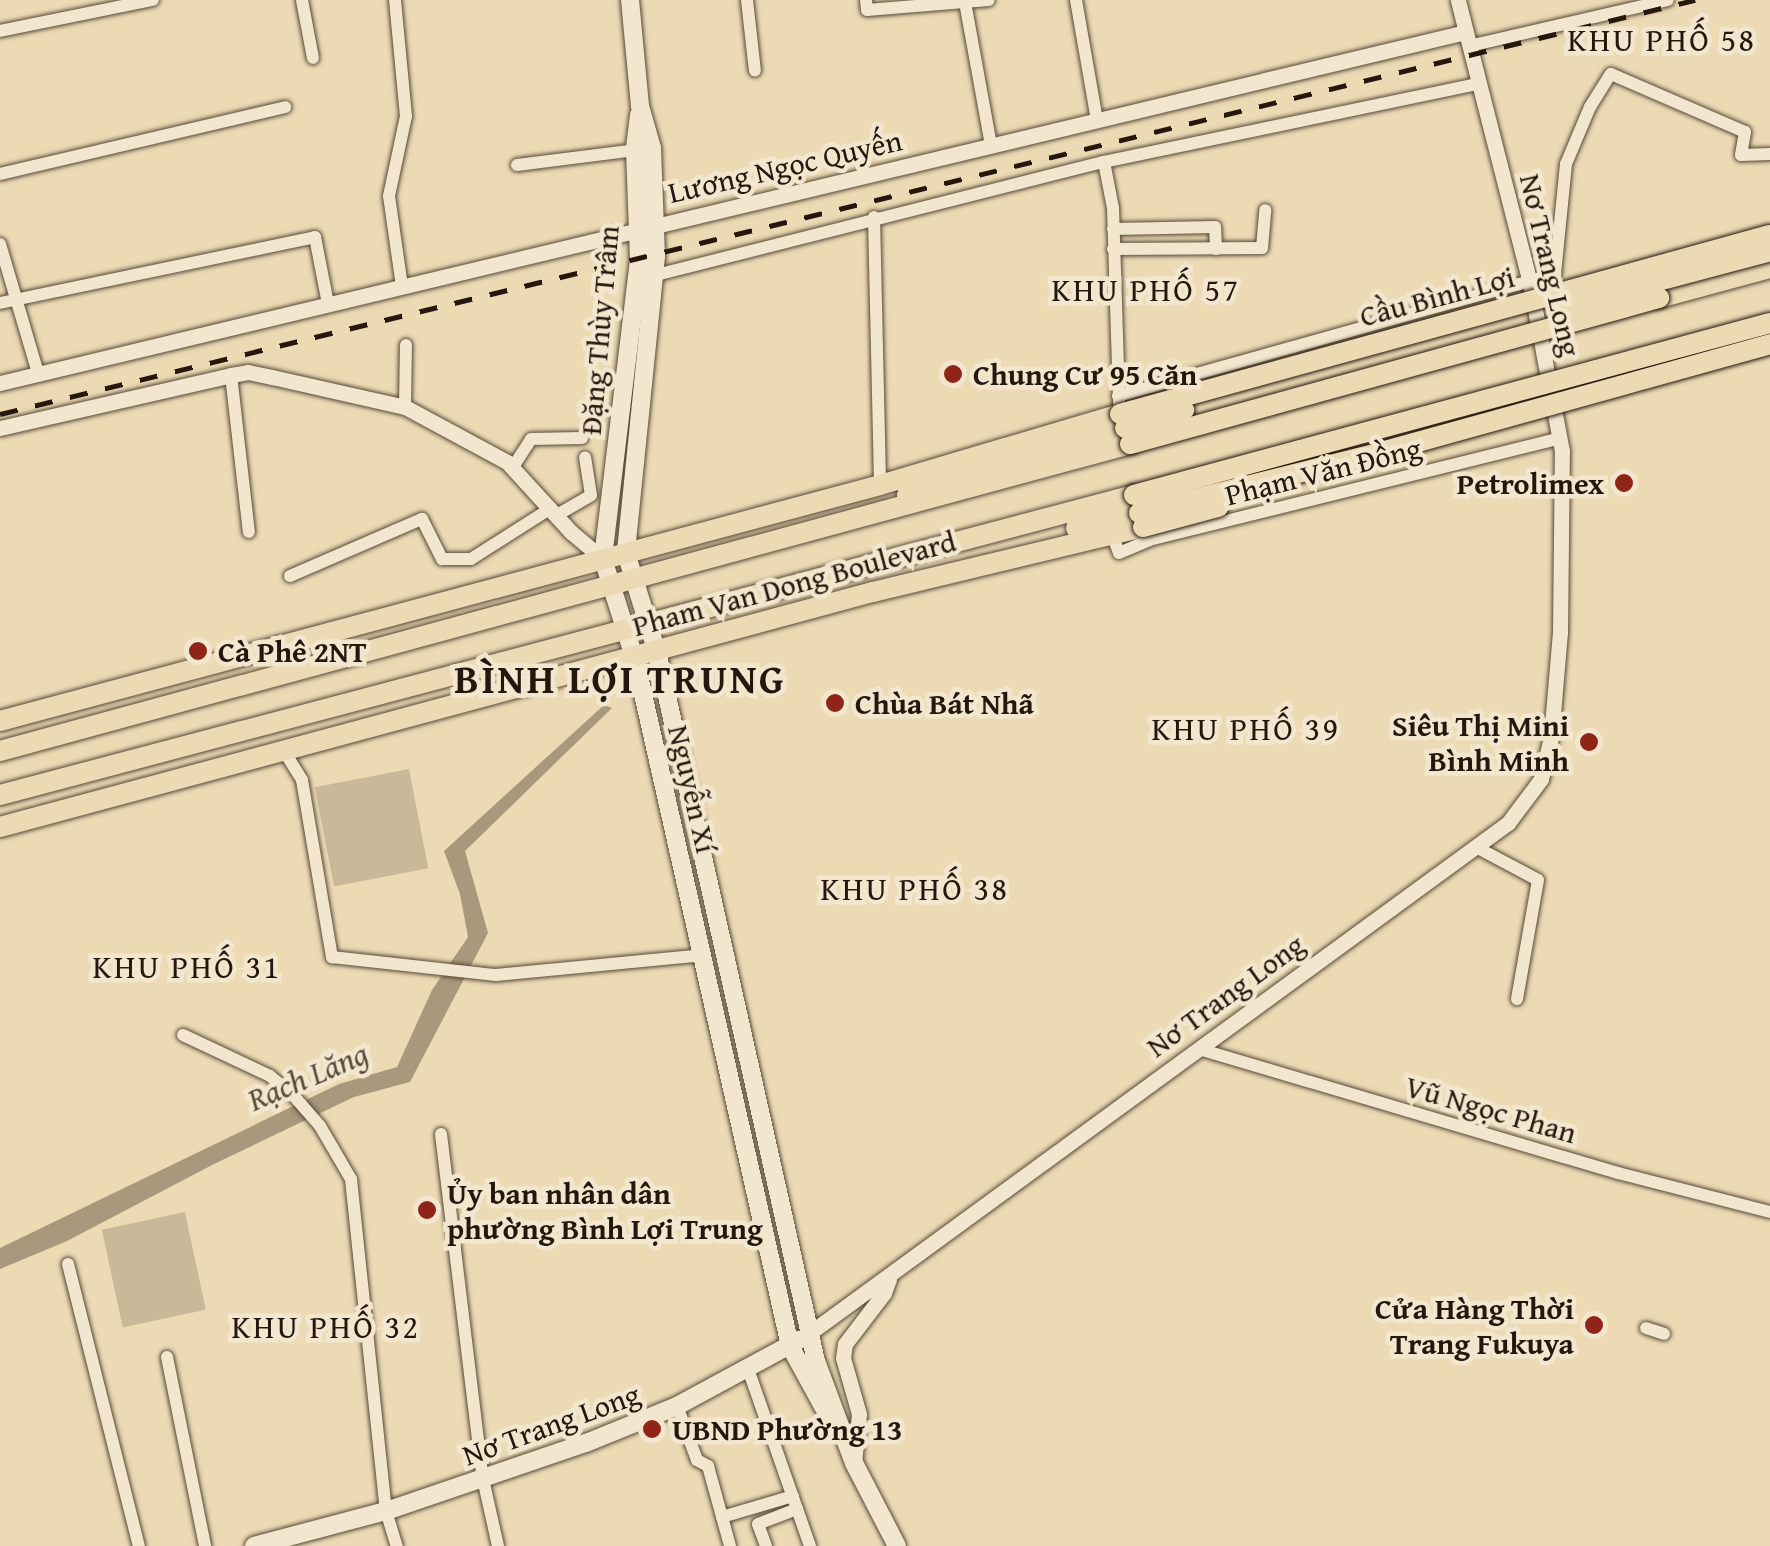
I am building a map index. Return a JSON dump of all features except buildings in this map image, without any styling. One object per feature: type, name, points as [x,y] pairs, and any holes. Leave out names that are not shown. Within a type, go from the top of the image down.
[{"type":"main road","name":"Đặng Thùy Trâm","points":[[603,559],[652,148],[640,106],[630,0]]},
{"type":"main road","name":"Đặng Thùy Trâm","points":[[626,553],[656,274],[645,228],[635,150],[640,106]]},
{"type":"main road","name":"Cầu Bình Lợi","points":[[1123,421],[1770,236]]},
{"type":"main road","name":"Cầu Bình Lợi","points":[[1123,421],[1770,252]]},
{"type":"main road","name":"Cầu Bình Lợi","points":[[1123,421],[1770,268]]},
{"type":"main road","points":[[1138,512],[1770,323]]},
{"type":"main road","points":[[1138,512],[1384,451],[1770,344]]},
{"type":"main road","points":[[1138,512],[1770,356]]},
{"type":"main road","points":[[0,721],[1123,421]]},
{"type":"main road","name":"Pham Van Dong Boulevard","points":[[0,751],[883,512],[1123,421]]},
{"type":"main road","points":[[880,485],[883,512]]},
{"type":"main road","name":"Pham Van Dong Boulevard","points":[[0,827],[1002,558],[1115,544],[1138,512]]},
{"type":"main road","name":"Pham Van Dong Boulevard","points":[[0,795],[844,571],[1138,512]]},
{"type":"main road","name":"Nguyễn Xí","points":[[626,553],[656,651],[816,1361],[854,1463],[897,1546]]},
{"type":"main road","name":"Nguyễn Xí","points":[[603,559],[633,657],[790,1346],[831,1426],[844,1439]]},
{"type":"main road","points":[[378,694],[386,724]]},
{"type":"main road","name":"Nơ Trang Long","points":[[254,1546],[386,1511],[483,1479],[677,1406],[811,1332]]},
{"type":"street","points":[[0,31],[153,0]]},
{"type":"street","points":[[302,0],[313,58]]},
{"type":"street","points":[[395,0],[406,116],[389,196],[402,286]]},
{"type":"street","points":[[747,0],[755,71]]},
{"type":"street","points":[[866,5],[989,0]]},
{"type":"street","points":[[1076,0],[1098,120]]},
{"type":"street","name":"Nơ Trang Long","points":[[811,1332],[1476,847],[1508,822],[1532,796],[1549,748],[1560,633],[1560,438],[1530,283],[1458,0]]},
{"type":"street","points":[[1467,39],[1668,0]]},
{"type":"street","points":[[965,2],[990,145]]},
{"type":"street","name":"Lương Ngọc Quyến","points":[[0,382],[990,145],[1467,39]]},
{"type":"street","points":[[1104,162],[1113,229],[1123,421],[1555,274],[1566,164],[1590,106],[1610,74],[1744,132],[1742,155],[1770,154]]},
{"type":"street","points":[[656,274],[1104,162],[1478,84]]},
{"type":"street","points":[[0,174],[285,107]]},
{"type":"street","points":[[517,165],[635,150]]},
{"type":"street","points":[[1113,249],[1262,248],[1265,210]]},
{"type":"street","points":[[874,217],[880,485]]},
{"type":"street","points":[[1113,229],[1216,228],[1216,248]]},
{"type":"street","points":[[0,303],[315,237],[328,304]]},
{"type":"street","points":[[0,244],[38,374]]},
{"type":"street","points":[[405,407],[406,345]]},
{"type":"street","name":"Nguyễn Xí","points":[[0,428],[248,372],[405,407],[514,466],[603,559]]},
{"type":"street","points":[[231,376],[249,532]]},
{"type":"street","points":[[514,466],[530,438],[582,438]]},
{"type":"street","name":"Phạm Văn Đồng","points":[[1115,544],[1148,540],[1560,438]]},
{"type":"street","points":[[290,576],[422,520],[442,559],[471,560],[554,511],[591,495],[585,457]]},
{"type":"street","points":[[284,751],[302,780],[332,957],[496,975],[702,956]]},
{"type":"street","points":[[1476,847],[1538,880],[1517,999]]},
{"type":"street","points":[[183,1034],[270,1076],[320,1126],[351,1178],[386,1511],[396,1546]]},
{"type":"street","name":"Vũ Ngọc Phan","points":[[1199,1049],[1618,1172],[1770,1212]]},
{"type":"street","points":[[441,1134],[483,1479],[498,1546]]},
{"type":"street","points":[[68,1264],[140,1546]]},
{"type":"street","points":[[854,1463],[859,1414],[843,1358],[846,1344],[884,1293],[889,1278]]},
{"type":"street","points":[[1646,1328],[1664,1334]]},
{"type":"street","points":[[167,1357],[205,1546]]},
{"type":"street","points":[[748,1369],[810,1546]]},
{"type":"street","points":[[677,1406],[697,1460],[708,1466],[730,1546]]},
{"type":"street","points":[[722,1518],[795,1503]]},
{"type":"street","points":[[766,1546],[758,1524],[795,1503]]},
{"type":"shaded area","points":[[604,705],[612,708],[465,851],[488,933],[410,1082],[354,1097],[67,1241],[0,1269],[0,1248],[339,1084],[397,1067],[432,990],[468,937],[460,894],[444,851]]},
{"type":"shaded area","points":[[409,769],[428,868],[334,886],[315,787]]},
{"type":"shaded area","points":[[185,1212],[206,1310],[123,1327],[102,1230]]},
{"type":"railway","points":[[0,414],[1695,0]]},
{"type":"place","name":"Chung Cư 95 Căn","points":[[953,374]]},
{"type":"place","name":"Petrolimex","points":[[1624,483]]},
{"type":"place","name":"Cà Phê 2NT","points":[[198,651]]},
{"type":"place","name":"Chùa Bát Nhã","points":[[835,703]]},
{"type":"place","name":"Siêu Thị Mini Bình Minh","points":[[1589,742]]},
{"type":"place","name":"Ủy ban nhân dân phường Bình Lợi Trung","points":[[427,1210]]},
{"type":"place","name":"Cửa Hàng Thời Trang Fukuya","points":[[1594,1325]]},
{"type":"place","name":"UBND Phường 13","points":[[652,1429]]},
{"type":"district","name":"KHU PHỐ 58","points":[[1662,40]]},
{"type":"district","name":"KHU PHỐ 57","points":[[1146,290]]},
{"type":"district","name":"BÌNH LỢI TRUNG","points":[[620,679]]},
{"type":"district","name":"KHU PHỐ 39","points":[[1246,729]]},
{"type":"district","name":"KHU PHỐ 38","points":[[915,889]]},
{"type":"district","name":"KHU PHỐ 31","points":[[187,967]]},
{"type":"district","name":"KHU PHỐ 32","points":[[326,1327]]},
{"type":"water label","name":"Rạch Lăng","points":[[308,1077]]}]
